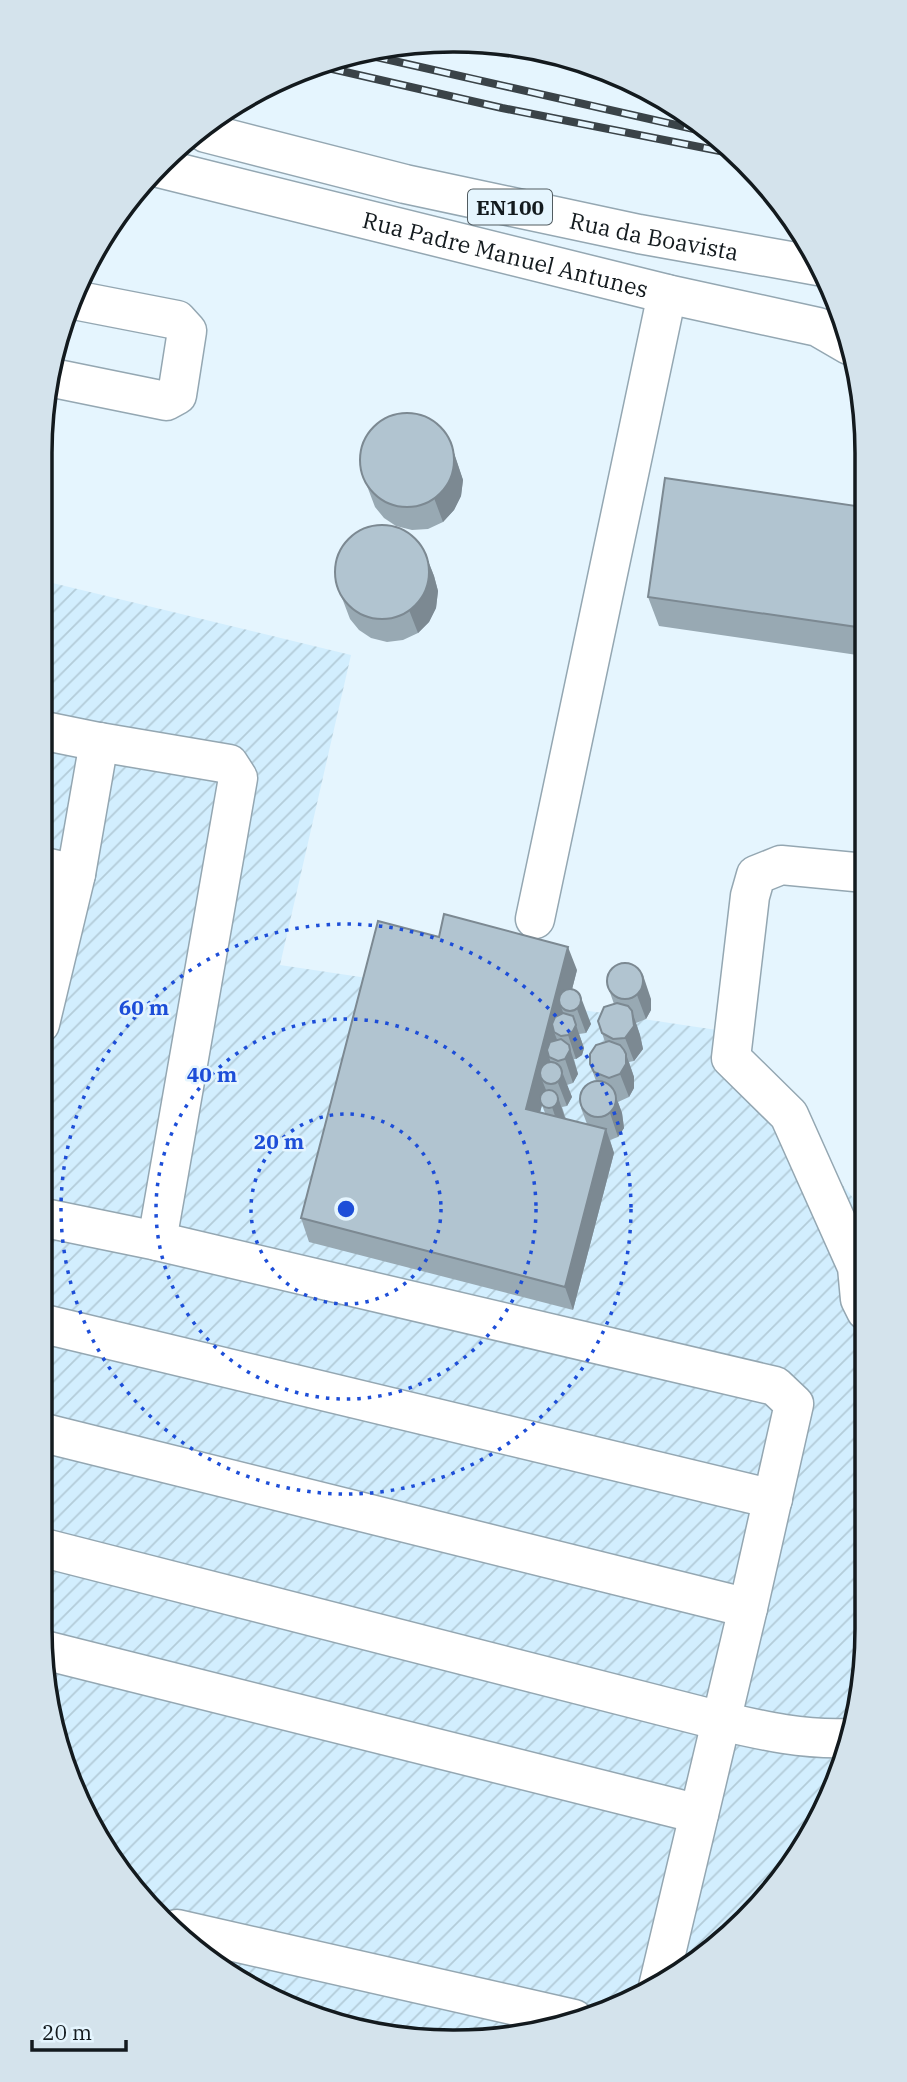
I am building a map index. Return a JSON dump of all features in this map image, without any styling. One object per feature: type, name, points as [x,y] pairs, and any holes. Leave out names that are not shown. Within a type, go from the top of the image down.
[{"type":"main road","name":"Rua da Boavista","points":[[210,134],[405,184],[639,234],[807,264]]},
{"type":"main road","name":"Rua Padre Manuel Antunes","points":[[169,171],[667,294],[818,327],[837,338]]},
{"type":"main road","points":[[535,919],[667,294]]},
{"type":"main road","points":[[59,380],[166,401],[177,395],[187,331],[177,320],[82,302]]},
{"type":"main road","points":[[52,732],[229,764],[239,778],[157,1241]]},
{"type":"main road","points":[[52,923],[58,870],[99,742]]},
{"type":"main road","points":[[855,872],[781,864],[756,875],[750,896],[731,1058],[789,1115],[855,1263]]},
{"type":"main road","points":[[52,1219],[157,1241],[775,1386],[793,1404],[748,1608],[662,1971]]},
{"type":"main road","points":[[52,1326],[773,1499]]},
{"type":"main road","points":[[52,1435],[748,1608]]},
{"type":"main road","points":[[52,1550],[721,1721],[782,1735],[839,1738]]},
{"type":"main road","points":[[53,1652],[699,1814]]},
{"type":"main road","points":[[192,1932],[559,2016]]},
{"type":"shaded area","points":[[52,583],[351,655],[280,965],[717,1030],[855,1200],[854,1655],[847,1707],[824,1782],[787,1851],[772,1873],[737,1912],[698,1947],[676,1962],[607,1999],[532,2022],[454,2030],[375,2022],[300,1999],[253,1976],[209,1947],[170,1912],[135,1873],[106,1829],[83,1782],[60,1707],[52,1629]]},
{"type":"building","points":[[407,413],[425,417],[440,427],[450,442],[454,460],[450,478],[440,493],[425,503],[407,507],[389,503],[374,493],[364,478],[360,460],[364,442],[374,427],[389,417]]},
{"type":"building","points":[[665,478],[855,506],[855,627],[648,597]]},
{"type":"building","points":[[382,525],[400,529],[415,539],[425,554],[429,572],[425,590],[415,605],[400,615],[382,619],[364,615],[349,605],[339,590],[335,572],[339,554],[349,539],[364,529]]},
{"type":"building","points":[[444,914],[568,947],[526,1109],[606,1129],[565,1287],[301,1218],[378,921],[439,937]]},
{"type":"building","points":[[625,963],[638,968],[643,981],[638,994],[625,999],[612,994],[607,981],[612,968]]},
{"type":"building","points":[[570,989],[578,992],[581,1000],[578,1008],[570,1011],[562,1008],[559,1000],[562,992]]},
{"type":"building","points":[[617,1003],[628,1006],[632,1011],[634,1026],[625,1038],[613,1039],[602,1033],[598,1021],[604,1007]]},
{"type":"building","points":[[563,1013],[573,1016],[576,1025],[568,1035],[561,1036],[554,1032],[552,1024],[555,1017]]},
{"type":"building","points":[[561,1039],[569,1045],[570,1050],[565,1059],[558,1061],[549,1057],[547,1050],[550,1042]]},
{"type":"building","points":[[609,1041],[620,1045],[624,1050],[626,1064],[620,1074],[609,1078],[594,1072],[590,1064],[590,1054],[596,1045]]},
{"type":"building","points":[[551,1062],[559,1065],[562,1073],[559,1081],[551,1084],[543,1081],[540,1073],[543,1065]]},
{"type":"building","points":[[598,1081],[611,1086],[616,1099],[611,1112],[598,1117],[585,1112],[580,1099],[585,1086]]},
{"type":"building","points":[[549,1090],[555,1093],[558,1099],[555,1105],[549,1108],[543,1105],[540,1099],[543,1093]]},
{"type":"railway","points":[[384,59],[687,127]]},
{"type":"railway","points":[[337,70],[502,108],[716,150]]}]
